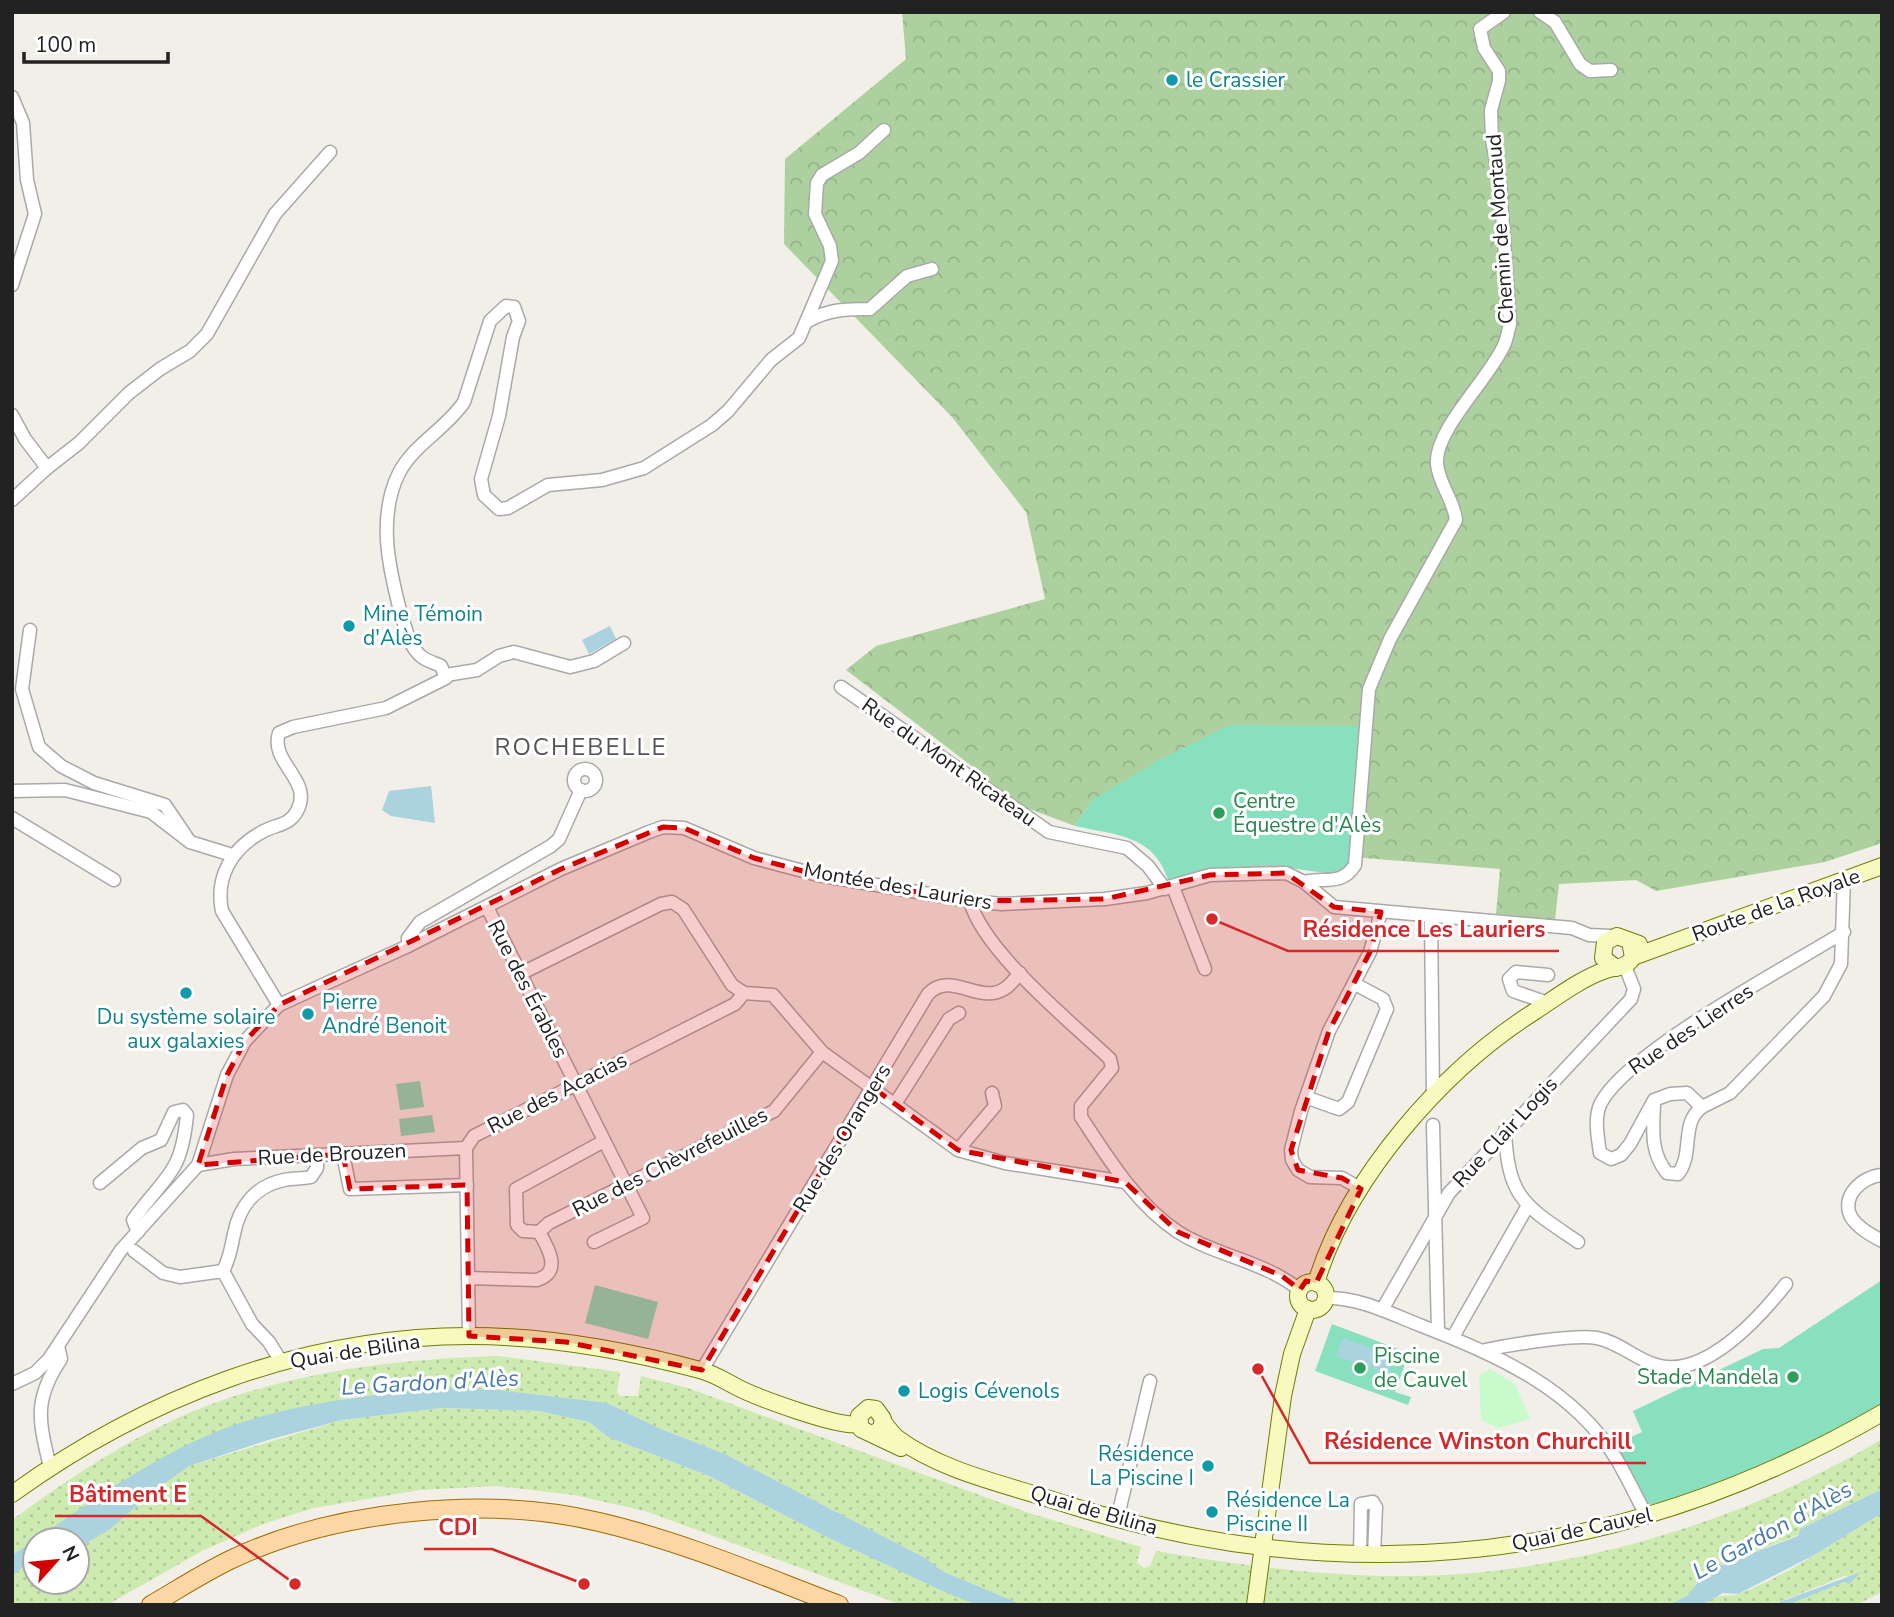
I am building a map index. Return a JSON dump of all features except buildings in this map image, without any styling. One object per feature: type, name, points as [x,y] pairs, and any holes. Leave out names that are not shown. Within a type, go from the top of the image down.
[{"type":"main road","name":"Route de la Royale","points":[[1316,1283],[1327,1254],[1361,1189],[1390,1147],[1433,1097],[1496,1039],[1618,957],[1670,944],[1882,866]]},
{"type":"main road","points":[[1612,936],[1622,936],[1618,957]]},
{"type":"main road","points":[[1316,1283],[1325,1290],[1325,1298],[1319,1307],[1308,1309],[1300,1301],[1300,1290],[1305,1284],[1316,1283]]},
{"type":"main road","points":[[1255,1605],[1268,1502],[1292,1354],[1308,1309]]},
{"type":"main road","name":"Quai de Bilina","points":[[12,1494],[50,1467],[173,1398],[253,1370],[354,1348],[469,1336],[566,1342],[702,1370],[726,1379],[734,1377],[826,1413],[858,1420]]},
{"type":"main road","points":[[872,1408],[880,1412],[879,1428],[863,1431],[858,1420],[864,1410],[872,1408]]},
{"type":"main road","name":"Quai de Cauvel","points":[[1261,1553],[1367,1555],[1496,1548],[1647,1517],[1709,1497],[1774,1470],[1882,1413]]},
{"type":"main road","name":"Quai de Bilina","points":[[879,1428],[930,1457],[962,1471],[1117,1520],[1231,1542],[1261,1553]]},
{"type":"main road","points":[[1231,1542],[1254,1530],[1268,1502]]},
{"type":"main road","points":[[151,1605],[230,1559],[313,1531],[358,1520],[460,1508],[521,1510],[596,1521],[656,1537],[839,1605]]},
{"type":"street","name":"Chemin de Montaud","points":[[1304,882],[1317,879],[1338,880],[1349,874],[1355,865],[1368,689],[1390,639],[1456,520],[1455,506],[1442,484],[1437,461],[1443,439],[1504,345],[1510,324],[1500,184],[1492,140],[1492,110],[1499,71],[1484,48],[1479,29],[1504,12]]},
{"type":"street","points":[[1540,12],[1555,22],[1580,64],[1590,71],[1611,70]]},
{"type":"street","points":[[12,97],[23,123],[27,180],[35,214],[12,285]]},
{"type":"street","points":[[446,676],[441,666],[422,657],[407,633],[390,575],[387,531],[390,496],[400,471],[416,450],[457,413],[464,402],[490,321],[498,311],[506,306],[514,307],[519,321],[513,337],[499,416],[481,480],[484,495],[499,509],[508,508],[548,485],[602,480],[631,474],[658,461],[728,411],[771,360],[799,338],[832,261],[830,246],[815,214],[817,183],[822,175],[859,153],[884,130]]},
{"type":"street","points":[[12,500],[79,443],[129,393],[160,369],[190,351],[207,334],[275,214],[330,152]]},
{"type":"street","points":[[808,321],[822,313],[840,309],[870,309],[907,276],[932,269]]},
{"type":"street","points":[[12,415],[25,439],[47,468]]},
{"type":"street","points":[[30,630],[22,689],[39,747],[61,766],[94,783],[165,805],[190,842]]},
{"type":"street","points":[[14,1379],[35,1373],[58,1346],[121,1250],[198,1165],[228,1075],[245,1041],[279,1005],[222,911],[220,898],[222,881],[232,855],[263,831],[290,822],[300,807],[302,799],[297,781],[278,752],[276,742],[283,729],[386,708],[442,683],[446,676],[477,670],[499,656],[514,652],[570,667],[594,661],[624,643]]},
{"type":"street","name":"Rue du Mont Ricateau","points":[[841,687],[1049,832],[1127,848],[1169,888],[1205,969]]},
{"type":"street","points":[[12,791],[65,790],[152,812],[190,842],[232,855]]},
{"type":"street","points":[[408,946],[408,938],[420,922],[559,839],[581,790]]},
{"type":"street","points":[[12,818],[114,880]]},
{"type":"street","name":"Montée des Lauriers","points":[[279,1005],[408,946],[561,869],[663,827],[684,828],[754,858],[818,875],[970,901],[1002,904],[1105,899],[1169,888],[1210,875],[1286,873],[1304,882],[1334,907],[1572,928],[1589,935],[1612,936]]},
{"type":"street","points":[[1702,1107],[1687,1093],[1671,1094],[1654,1100],[1653,1145],[1659,1164],[1667,1173],[1678,1174],[1686,1164],[1690,1119],[1702,1107],[1730,1093],[1824,996],[1841,964],[1844,880]]},
{"type":"street","points":[[970,901],[986,933],[1020,973],[1110,1059],[1112,1068],[1082,1106],[1081,1117],[1125,1182],[1178,1232],[1282,1276],[1300,1290]]},
{"type":"street","points":[[520,974],[661,904],[672,902],[683,909],[732,985],[744,993],[773,995],[822,1052],[958,1150],[1004,1163],[1125,1182]]},
{"type":"street","name":"Rue des Érables","points":[[487,907],[643,1218],[594,1242]]},
{"type":"street","points":[[1361,1189],[1342,1178],[1310,1177],[1293,1165],[1291,1150],[1329,1031],[1356,984],[1381,912]]},
{"type":"street","points":[[1431,916],[1433,1097]]},
{"type":"street","name":"Rue des Lierres","points":[[1654,1100],[1621,1155],[1611,1159],[1600,1153],[1597,1131],[1599,1106],[1624,1073],[1714,1011],[1844,932]]},
{"type":"street","points":[[1589,935],[1618,957]]},
{"type":"street","name":"Rue Clair Logis","points":[[1382,1310],[1449,1193],[1630,999],[1634,989],[1618,957]]},
{"type":"street","points":[[1548,975],[1516,972],[1510,979],[1513,991],[1548,1003]]},
{"type":"street","name":"Rue des Orangers","points":[[702,1370],[872,1087],[935,988],[947,984],[983,993],[995,993],[1004,989],[1020,973]]},
{"type":"street","points":[[1308,1098],[1339,1109],[1348,1102],[1387,1009],[1383,999],[1356,984]]},
{"type":"street","name":"Rue des Acacias","points":[[469,1336],[466,1148],[474,1136],[735,1004],[744,993]]},
{"type":"street","points":[[895,1104],[948,1019],[959,1013]]},
{"type":"street","name":"Rue des Chèvrefeuilles","points":[[539,1232],[549,1223],[774,1111],[822,1052]]},
{"type":"street","points":[[958,1150],[995,1106],[992,1093]]},
{"type":"street","points":[[100,1183],[142,1149],[161,1140],[174,1112],[183,1110],[187,1115],[181,1158],[133,1220],[138,1232]]},
{"type":"street","points":[[1433,1125],[1438,1332]]},
{"type":"street","points":[[1505,1130],[1513,1185],[1527,1207],[1578,1242]]},
{"type":"street","points":[[468,1278],[537,1280],[545,1277],[552,1261],[551,1252],[539,1232],[523,1231],[517,1225],[516,1189],[604,1141]]},
{"type":"street","name":"Rue de Brouzen","points":[[198,1165],[234,1159],[466,1148]]},
{"type":"street","points":[[343,1154],[350,1189],[467,1185]]},
{"type":"street","points":[[223,1271],[230,1258],[237,1217],[244,1204],[261,1189],[284,1180],[311,1177],[317,1168],[317,1155]]},
{"type":"street","points":[[1882,1175],[1872,1176],[1856,1186],[1849,1205],[1850,1215],[1860,1228],[1882,1241]]},
{"type":"street","points":[[1454,1337],[1527,1207]]},
{"type":"street","points":[[134,1251],[163,1273],[180,1277],[223,1271]]},
{"type":"street","points":[[223,1271],[252,1324],[269,1342],[282,1363]]},
{"type":"street","points":[[1485,1350],[1509,1345],[1595,1337],[1651,1364],[1679,1367],[1731,1341],[1759,1319],[1786,1284]]},
{"type":"street","points":[[1325,1298],[1345,1297],[1382,1310],[1454,1337],[1515,1365],[1570,1406],[1616,1458],[1647,1517]]},
{"type":"street","points":[[50,1467],[39,1406],[52,1372],[61,1359],[58,1346]]},
{"type":"street","points":[[1117,1520],[1150,1381]]},
{"type":"highlighted area","points":[[663,827],[684,828],[754,858],[818,875],[970,901],[1105,899],[1210,875],[1286,873],[1334,907],[1381,912],[1370,952],[1329,1031],[1291,1150],[1298,1170],[1342,1178],[1361,1189],[1316,1283],[1306,1281],[1300,1290],[1282,1276],[1178,1232],[1125,1182],[958,1150],[872,1087],[702,1370],[566,1342],[469,1336],[467,1185],[350,1189],[343,1154],[198,1165],[227,1075],[245,1041],[279,1005],[561,869]]},
{"type":"green space","points":[[902,12],[1882,12],[1882,843],[1825,862],[1656,891],[1636,880],[1559,884],[1555,920],[1496,914],[1500,869],[1352,857],[1092,800],[1075,826],[1013,803],[973,767],[846,670],[876,646],[1045,599],[1026,512],[952,417],[784,244],[785,159],[906,59]]},
{"type":"green space","name":"Centre Équestre d'Alès","points":[[1230,725],[1360,726],[1352,867],[1340,875],[1282,867],[1236,868],[1168,880],[1162,865],[1143,845],[1118,835],[1075,826],[1092,800],[1161,759]]},
{"type":"green space","points":[[420,1081],[424,1107],[400,1110],[396,1084]]},
{"type":"green space","points":[[432,1115],[435,1132],[401,1136],[399,1119]]},
{"type":"green space","name":"Stade Mandela","points":[[1882,1280],[1882,1406],[1826,1436],[1740,1476],[1649,1505],[1612,1446],[1642,1432],[1633,1411],[1763,1349],[1779,1348]]},
{"type":"green space","points":[[595,1285],[658,1302],[648,1339],[585,1323]]},
{"type":"green space","name":"Piscine de Cauvel","points":[[1332,1324],[1409,1353],[1395,1392],[1411,1397],[1408,1405],[1315,1371]]},
{"type":"green space","points":[[498,1356],[620,1372],[617,1392],[620,1396],[638,1396],[641,1376],[688,1388],[1026,1512],[1141,1547],[1137,1562],[1144,1568],[1150,1566],[1156,1551],[1264,1567],[1372,1576],[1445,1575],[1559,1561],[1672,1532],[1727,1513],[1832,1467],[1882,1439],[1882,1489],[1800,1529],[1798,1535],[1708,1570],[1687,1596],[1668,1605],[1023,1605],[942,1571],[927,1559],[725,1454],[661,1429],[607,1403],[354,1397],[243,1422],[191,1445],[56,1526],[21,1526],[21,1549],[12,1555],[12,1520],[110,1454],[161,1426],[215,1403],[284,1382],[355,1368]]},
{"type":"green space","points":[[1490,1369],[1515,1384],[1530,1419],[1498,1428],[1481,1420],[1479,1376]]},
{"type":"green space","points":[[442,1408],[539,1411],[589,1422],[608,1437],[709,1476],[827,1537],[977,1605],[902,1605],[645,1511],[574,1495],[497,1486],[420,1490],[314,1508],[263,1524],[202,1551],[107,1605],[12,1605],[12,1576],[21,1569],[21,1596],[91,1596],[91,1541],[112,1528],[146,1497],[189,1466],[342,1420]]},
{"type":"green space","points":[[1882,1513],[1882,1592],[1856,1605],[1788,1605],[1844,1582],[1849,1584],[1847,1575],[1772,1605],[1702,1605],[1718,1597],[1741,1593],[1778,1576]]},
{"type":"water","points":[[610,626],[616,639],[589,654],[582,640]]},
{"type":"water","points":[[431,786],[435,823],[391,816],[382,810],[389,791]]},
{"type":"water","points":[[1343,1338],[1376,1350],[1370,1368],[1336,1356]]},
{"type":"water","points":[[1379,1352],[1394,1357],[1388,1375],[1373,1369]]},
{"type":"water","points":[[443,1387],[498,1390],[607,1403],[661,1429],[725,1454],[927,1559],[942,1571],[1023,1605],[977,1605],[947,1593],[827,1537],[709,1476],[608,1437],[589,1422],[539,1411],[442,1408],[342,1420],[268,1440],[189,1466],[146,1497],[112,1528],[91,1541],[91,1526],[56,1526],[152,1463],[212,1433],[268,1415],[343,1400]]},
{"type":"water","points":[[1882,1489],[1882,1513],[1816,1554],[1738,1594],[1723,1593],[1702,1605],[1668,1605],[1687,1596],[1708,1570],[1798,1536],[1800,1529]]},
{"type":"water","points":[[21,1549],[21,1569],[12,1576],[12,1555]]},
{"type":"water","points":[[1861,1572],[1849,1584],[1844,1582],[1788,1605],[1772,1605]]},
{"type":"place","name":"le Crassier","points":[[1172,80]]},
{"type":"place","name":"Mine Témoin d'Alès","points":[[349,626]]},
{"type":"place","name":"Centre Équestre d'Alès","points":[[1219,813]]},
{"type":"place","name":"Résidence Les Lauriers","points":[[1212,919]]},
{"type":"place","name":"Du système solaire aux galaxies","points":[[186,993]]},
{"type":"place","name":"Pierre André Benoit","points":[[308,1014]]},
{"type":"place","name":"Piscine de Cauvel","points":[[1360,1368]]},
{"type":"place","name":"Résidence Winston Churchill","points":[[1258,1369]]},
{"type":"place","name":"Stade Mandela","points":[[1793,1377]]},
{"type":"place","name":"Logis Cévenols","points":[[904,1391]]},
{"type":"place","name":"Résidence La Piscine I","points":[[1208,1466]]},
{"type":"place","name":"Résidence La Piscine II","points":[[1212,1512]]},
{"type":"place","name":"Bâtiment E","points":[[295,1584]]},
{"type":"place","name":"CDI","points":[[584,1584]]},
{"type":"district","name":"ROCHEBELLE","points":[[581,747]]},
{"type":"water label","name":"Le Gardon d'Alès","points":[[430,1382]]},
{"type":"water label","name":"Le Gardon d'Alès","points":[[1772,1530]]}]
